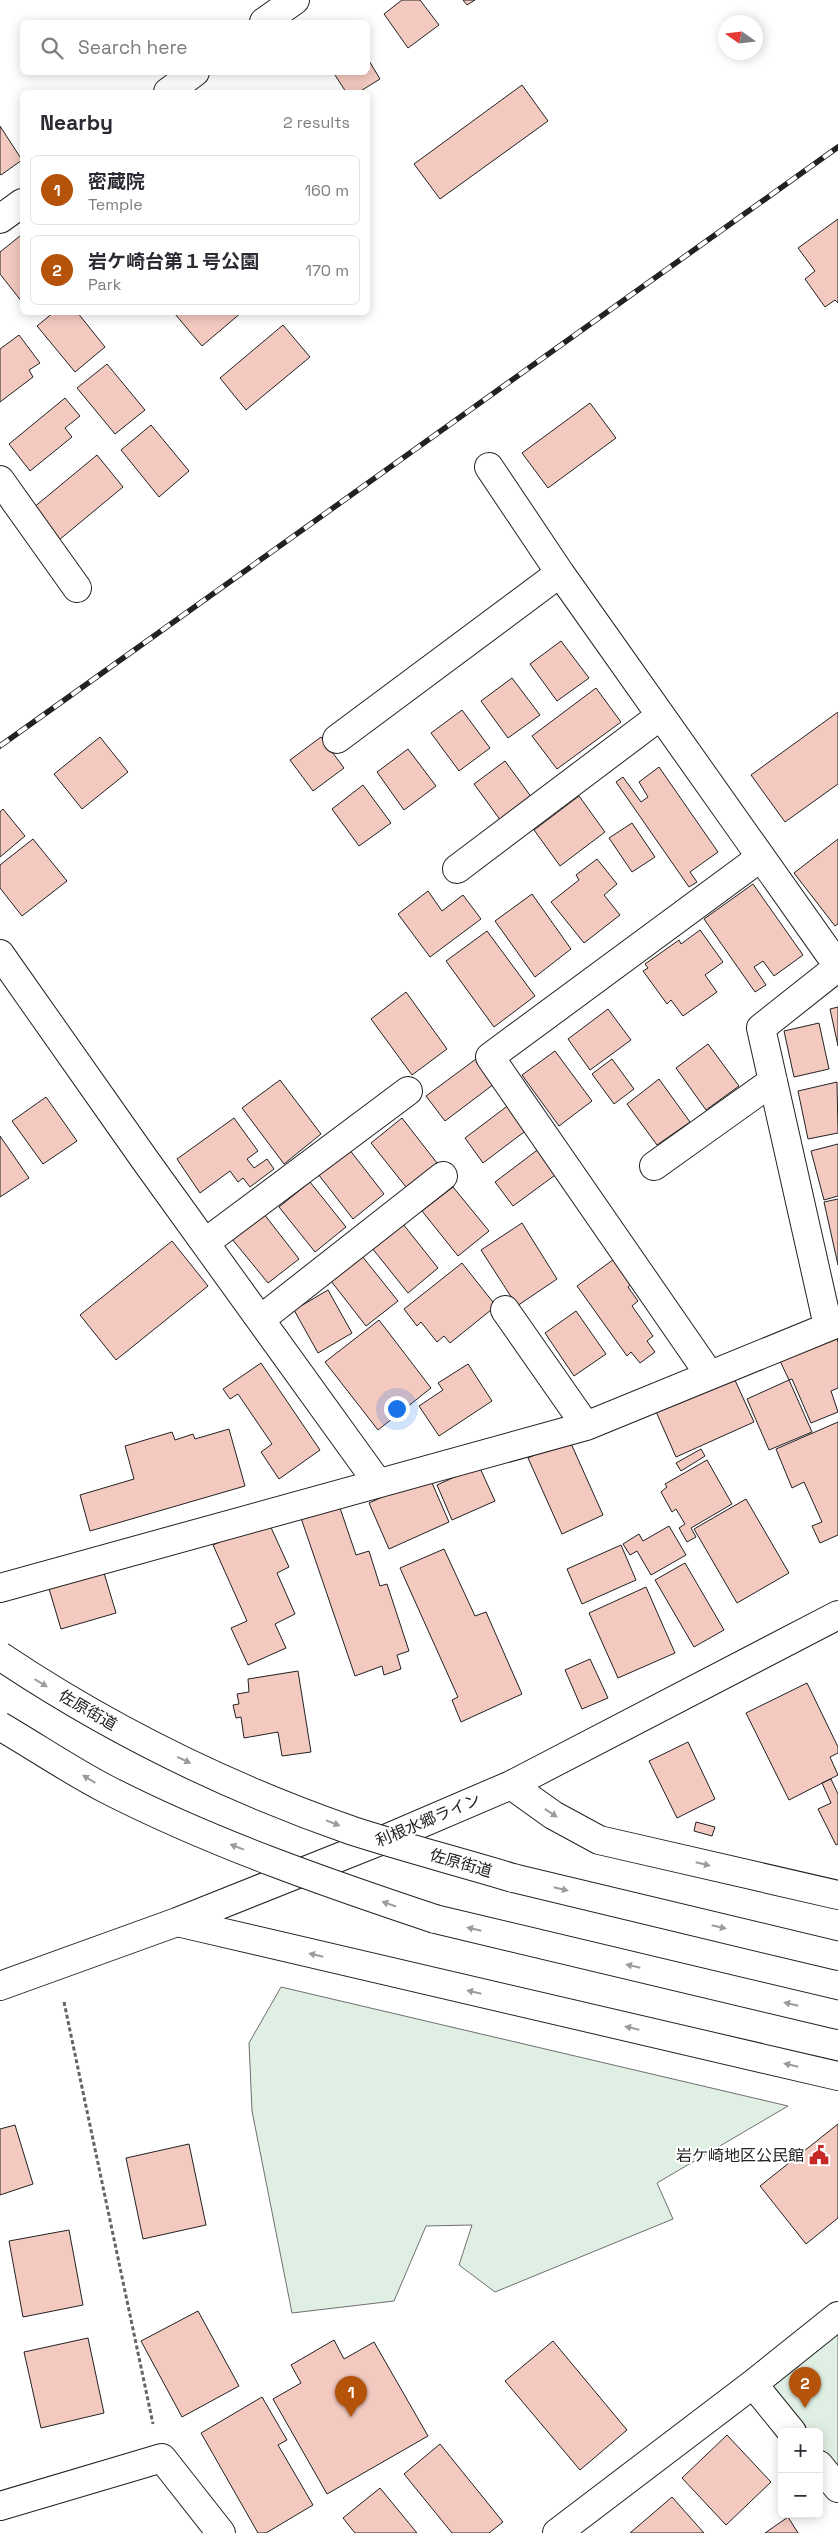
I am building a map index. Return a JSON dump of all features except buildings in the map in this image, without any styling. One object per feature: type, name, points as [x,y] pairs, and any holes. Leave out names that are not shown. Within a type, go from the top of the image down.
[{"type":"main road","points":[[267,20],[295,0]]},
{"type":"main road","points":[[171,90],[191,75]]},
{"type":"main road","points":[[0,220],[20,204]]},
{"type":"main road","points":[[0,1588],[586,1426],[709,1374],[833,1325],[761,1028],[838,967],[560,573],[489,467]]},
{"type":"main road","points":[[0,480],[77,588]]},
{"type":"main road","points":[[337,739],[560,573]]},
{"type":"main road","points":[[457,869],[660,716]]},
{"type":"main road","points":[[709,1374],[490,1057],[761,857]]},
{"type":"main road","points":[[0,954],[145,1160],[378,1483]]},
{"type":"main road","points":[[654,1166],[773,1081]]},
{"type":"main road","points":[[206,1242],[408,1091]]},
{"type":"main road","points":[[261,1320],[443,1176]]},
{"type":"main road","points":[[505,1310],[586,1426]]},
{"type":"main road","name":"利根水郷ライン","points":[[0,1986],[56,1964],[177,1922],[385,1839],[511,1785],[838,1615]]},
{"type":"main road","name":"佐原街道","points":[[0,1656],[37,1681],[139,1739],[250,1791],[353,1831],[513,1878],[838,1956]]},
{"type":"main road","points":[[0,1726],[107,1790],[221,1841],[340,1887],[435,1919],[838,2015]]},
{"type":"main road","points":[[511,1785],[553,1815],[599,1840],[838,1895]]},
{"type":"main road","points":[[177,1922],[838,2076]]},
{"type":"main road","points":[[557,2533],[753,2384],[838,2316]]},
{"type":"main road","points":[[753,2384],[789,2428]]},
{"type":"main road","points":[[0,2506],[162,2458],[221,2533]]},
{"type":"main road","points":[[823,2470],[838,2488]]},
{"type":"path","points":[[56,1964],[162,2458]]},
{"type":"green space","points":[[281,1987],[788,2106],[657,2183],[673,2219],[495,2292],[459,2265],[472,2225],[426,2226],[394,2301],[292,2313],[252,2111],[249,2043]]},
{"type":"green space","points":[[838,2316],[838,2488],[823,2470],[823,2428],[789,2428],[753,2384]]},
{"type":"railway","points":[[0,746],[838,147]]},
{"type":"place","name":"岩ケ崎地区公民館","points":[[819,2155]]},
{"type":"place","name":"岩ケ崎台第１号公園","points":[[805,2408]]},
{"type":"place","name":"密蔵院","points":[[351,2417]]}]
